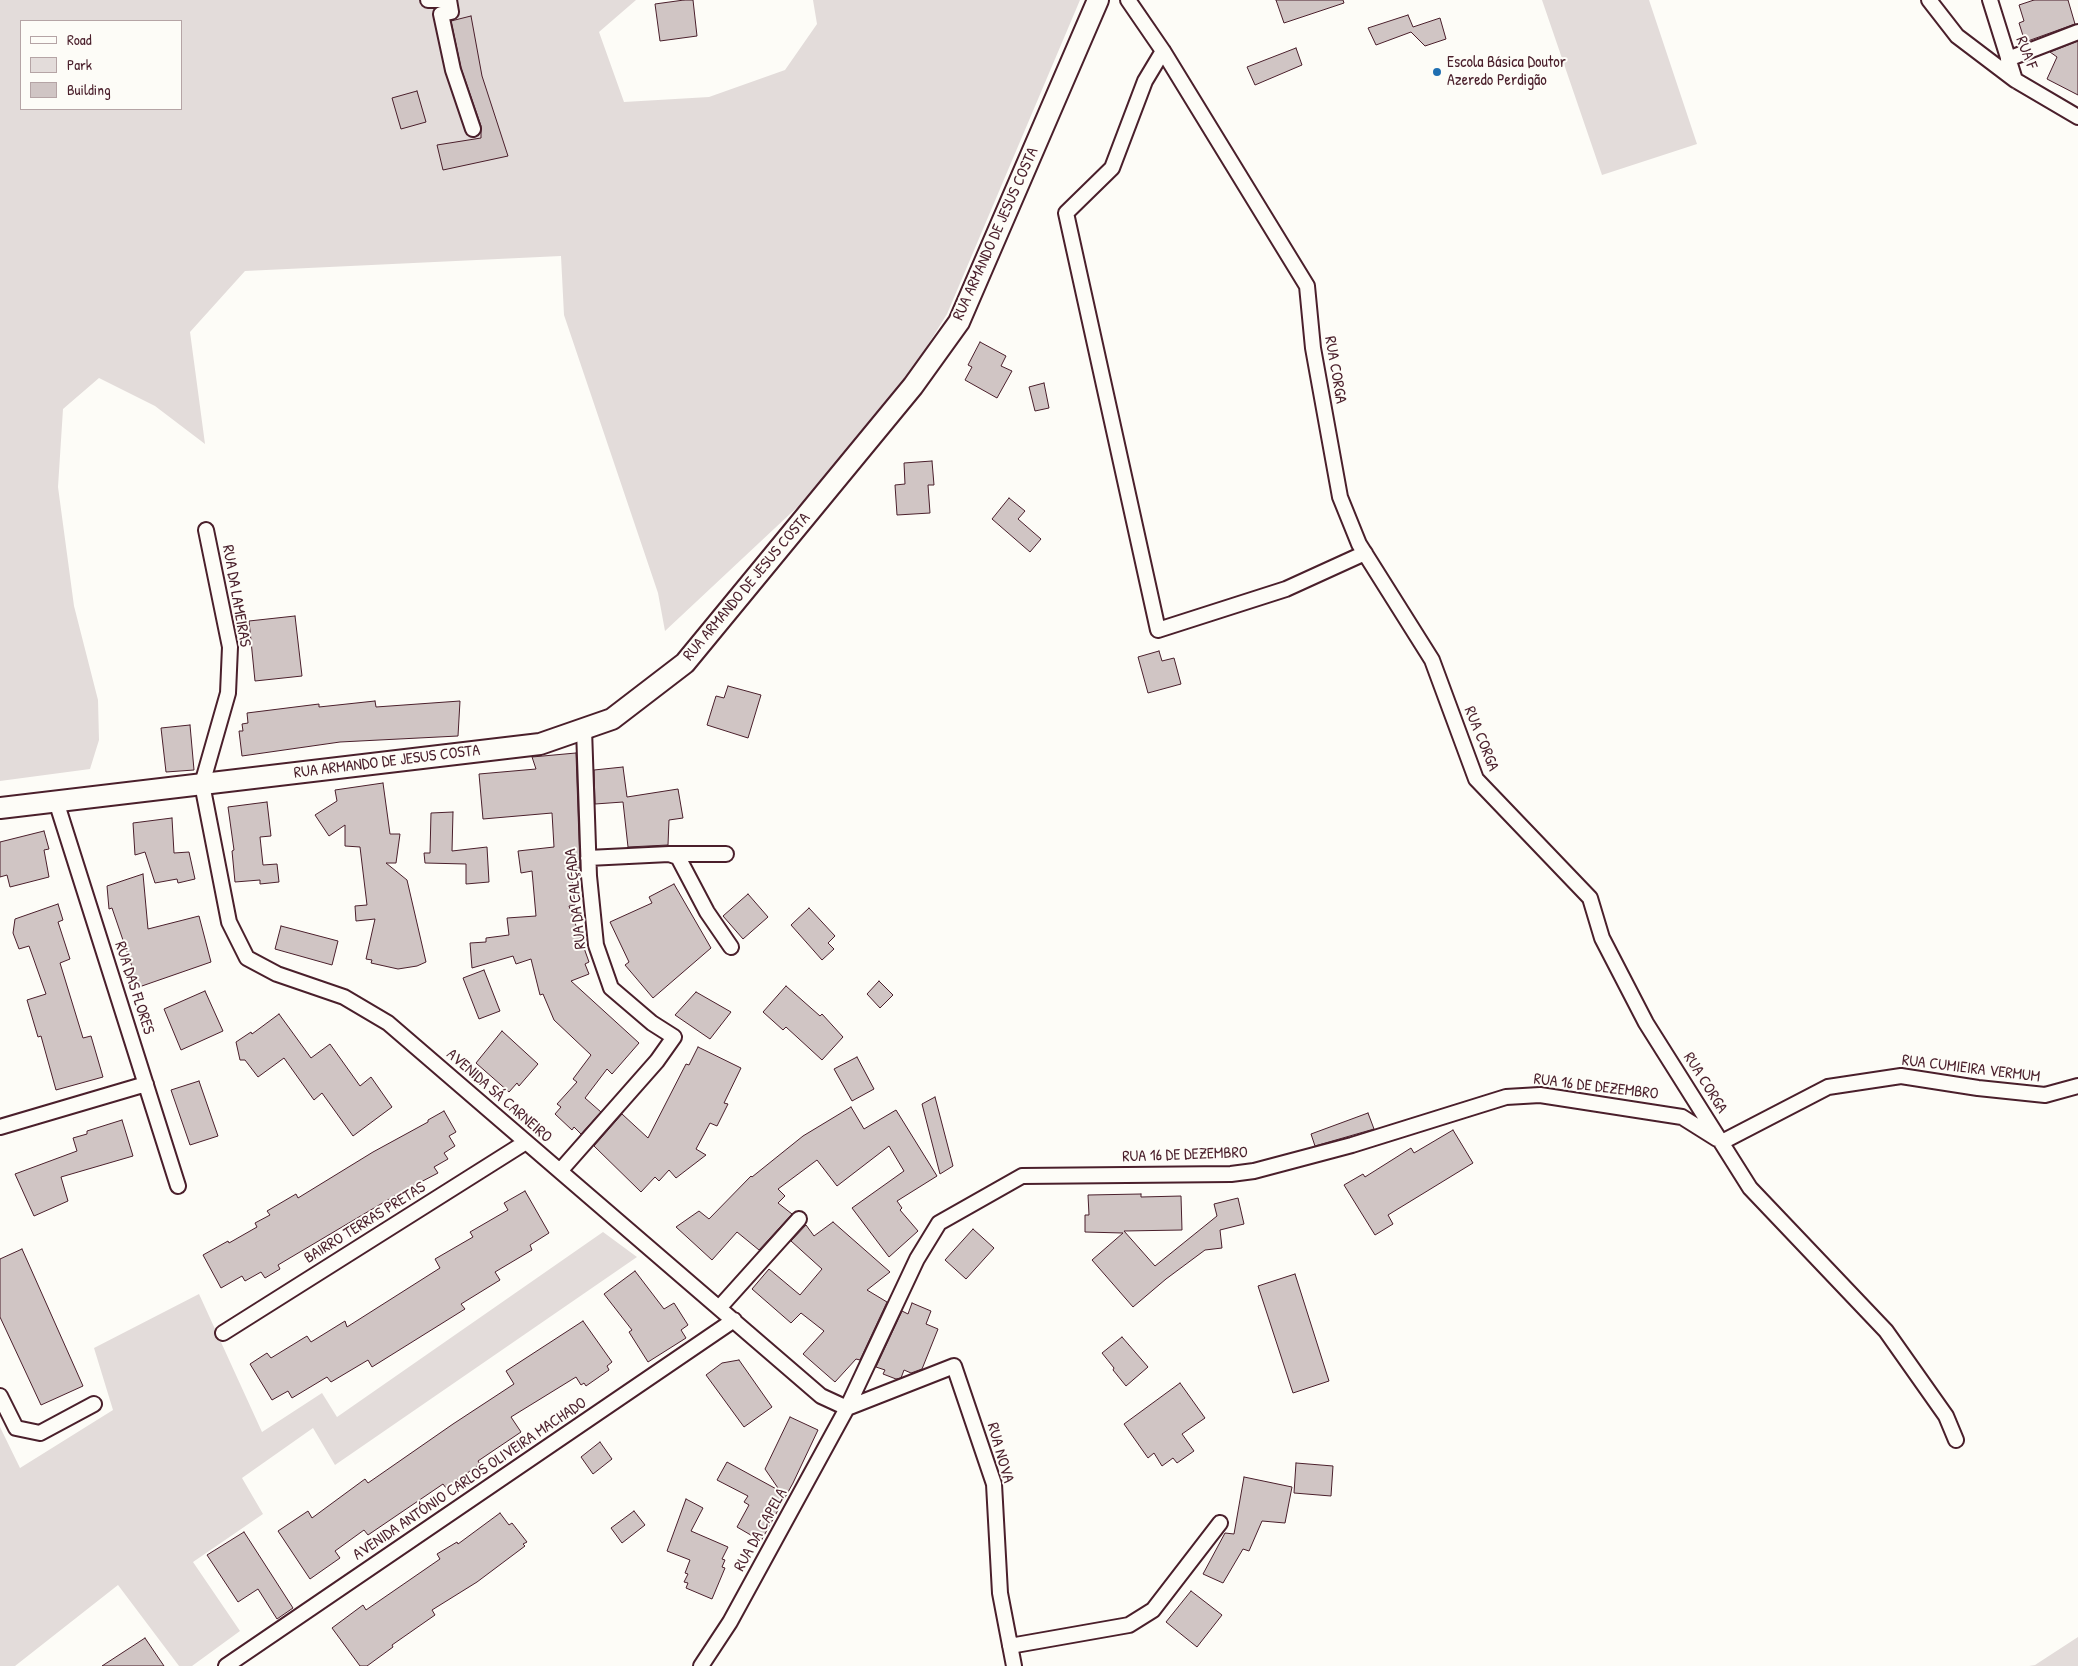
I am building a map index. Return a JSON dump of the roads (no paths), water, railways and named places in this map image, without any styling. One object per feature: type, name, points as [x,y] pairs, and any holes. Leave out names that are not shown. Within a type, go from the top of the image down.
[{"type":"street","points":[[428,0],[441,0]]},
{"type":"street","points":[[450,0],[451,12],[441,14],[454,70],[473,128]]},
{"type":"street","name":"RUA ARMANDO DE JESUS COSTA","points":[[0,808],[540,744],[612,719],[685,663],[913,386],[959,322],[1098,0]]},
{"type":"street","name":"RUA CORGA","points":[[1128,0],[1163,51],[1307,286],[1312,348],[1340,497],[1364,553],[1432,660],[1476,779],[1590,898],[1602,938],[1646,1023],[1750,1188],[1886,1331],[1946,1416],[1956,1440]]},
{"type":"street","points":[[1929,0],[1957,36],[2015,80]]},
{"type":"street","name":"RUA F","points":[[1990,0],[2015,80],[2078,117]]},
{"type":"street","points":[[2008,59],[2078,32]]},
{"type":"street","points":[[1163,51],[1145,81],[1112,168],[1066,213],[1158,630],[1286,589],[1364,553]]},
{"type":"street","name":"RUA DA LAMEIRAS","points":[[202,784],[228,693],[230,647],[206,530]]},
{"type":"street","name":"RUA DA CALÇADA","points":[[560,1171],[657,1061],[674,1037],[652,1023],[610,988],[596,945],[588,858],[584,729]]},
{"type":"street","name":"AVENIDA SÁ CARNEIRO","points":[[202,784],[228,922],[247,958],[277,974],[344,997],[388,1024],[821,1396],[847,1408]]},
{"type":"street","name":"RUA DAS FLORES","points":[[56,801],[178,1186]]},
{"type":"street","points":[[588,858],[669,854],[726,854]]},
{"type":"street","points":[[669,854],[678,857],[707,912],[731,947]]},
{"type":"street","name":"RUA CUMIEIRA VERMUM","points":[[1722,1142],[1828,1087],[1901,1076],[1978,1088],[2046,1095],[2078,1086]]},
{"type":"street","points":[[0,1127],[146,1084]]},
{"type":"street","name":"RUA 16 DE DEZEMBRO","points":[[847,1408],[918,1259],[939,1223],[1022,1176],[1231,1174],[1254,1172],[1352,1145],[1506,1097],[1540,1095],[1682,1116],[1722,1142]]},
{"type":"street","name":"BAIRRO TERRAS PRETAS","points":[[223,1333],[526,1142]]},
{"type":"street","points":[[719,1308],[799,1219]]},
{"type":"street","name":"AVENIDA ANTÓNIO CARLOS OLIVEIRA MACHADO","points":[[226,1666],[734,1320]]},
{"type":"street","name":"RUA NOVA","points":[[847,1408],[954,1366],[994,1484],[1000,1593],[1014,1666]]},
{"type":"street","points":[[0,1396],[16,1428],[40,1433],[94,1404]]},
{"type":"street","name":"RUA DA CAPELA","points":[[701,1666],[730,1622],[847,1408]]},
{"type":"street","points":[[1010,1646],[1129,1625],[1153,1610],[1220,1523]]},
{"type":"place","name":"Escola Básica Doutor Azeredo Perdigão","points":[[1437,72]]}]
